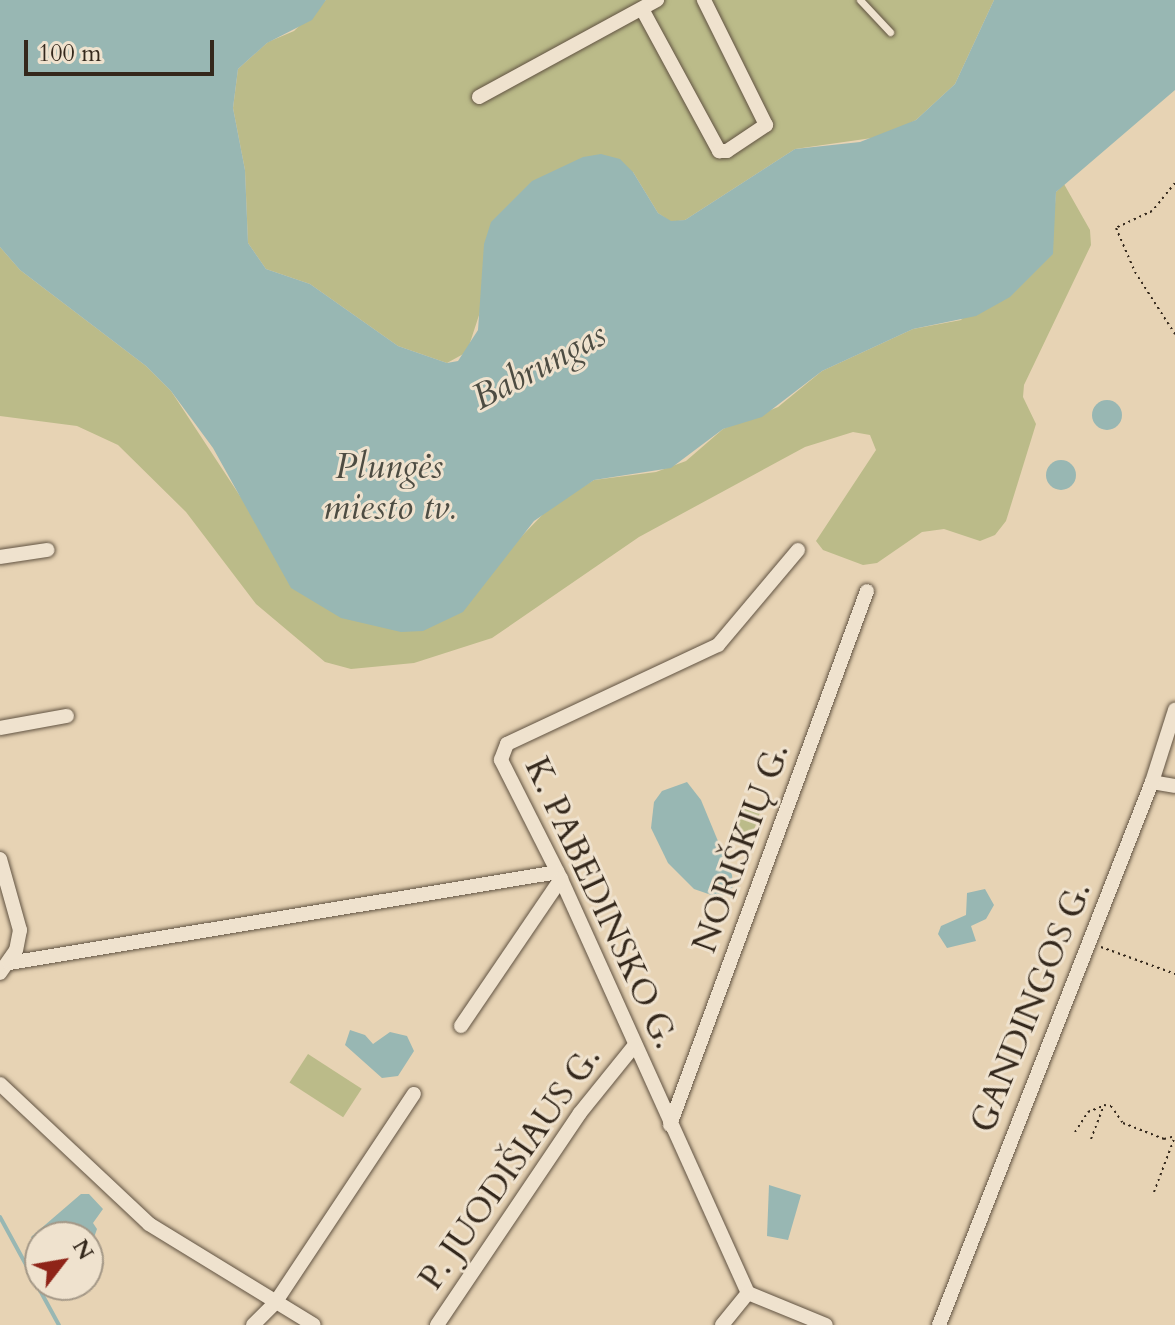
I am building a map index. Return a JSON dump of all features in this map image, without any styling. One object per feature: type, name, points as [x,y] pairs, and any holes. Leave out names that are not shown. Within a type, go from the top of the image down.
[{"type":"street","points":[[479,97],[657,0]]},
{"type":"street","points":[[642,9],[719,151],[727,151],[766,125],[704,0]]},
{"type":"street","points":[[0,557],[47,550]]},
{"type":"street","name":"K. PABEDINSKO G.","points":[[748,1293],[501,752],[596,698],[718,645],[798,550]]},
{"type":"street","name":"NORIŠKIŲ G.","points":[[670,1125],[867,591]]},
{"type":"street","name":"GANDINGOS G.","points":[[939,1325],[1152,782],[1175,710]]},
{"type":"street","points":[[0,728],[67,716]]},
{"type":"street","points":[[1152,782],[1175,786]]},
{"type":"street","points":[[0,859],[20,916],[16,950],[4,968]]},
{"type":"street","points":[[4,968],[559,875]]},
{"type":"street","points":[[461,1026],[559,875]]},
{"type":"street","name":"P. JUODIŠIAUS G.","points":[[437,1325],[580,1113],[634,1046]]},
{"type":"street","points":[[0,1084],[149,1224],[314,1325]]},
{"type":"street","points":[[253,1325],[275,1303],[414,1094]]},
{"type":"street","points":[[722,1325],[748,1293],[826,1325]]},
{"type":"lane","points":[[860,0],[890,32]]},
{"type":"path","points":[[1175,183],[1152,211],[1116,228],[1135,272],[1175,334]]},
{"type":"path","points":[[1088,943],[1175,974]]},
{"type":"path","points":[[1091,1139],[1104,1105]]},
{"type":"path","points":[[1075,1132],[1088,1112],[1104,1105],[1111,1106],[1123,1123],[1175,1137],[1154,1192]]},
{"type":"green space","points":[[326,0],[994,0],[955,84],[916,120],[886,136],[795,149],[685,220],[671,222],[658,213],[633,172],[481,309],[467,352],[447,363],[398,346],[310,284],[266,269],[248,243],[245,170],[233,108],[238,69],[268,42],[294,31]]},
{"type":"green space","points":[[1064,184],[1090,230],[1091,245],[1024,385],[1023,397],[1036,424],[1006,521],[995,535],[980,541],[944,529],[922,532],[877,563],[863,565],[823,550],[816,541],[876,450],[870,435],[853,432],[805,447],[639,537],[492,638],[414,663],[351,669],[325,662],[256,604],[186,512],[118,445],[77,426],[0,416],[0,247],[20,270],[146,366],[171,391],[240,496],[517,541],[552,505],[594,480],[656,472],[686,461],[723,429],[778,407],[822,371],[913,329],[961,320],[1054,216],[1056,192]]},
{"type":"green space","points":[[745,801],[762,807],[748,847],[731,841]]},
{"type":"green space","points":[[308,1054],[362,1089],[343,1117],[289,1083]]},
{"type":"water","name":"Plungės miesto tv.","points":[[0,0],[326,0],[312,20],[267,43],[238,69],[233,108],[245,170],[248,243],[266,269],[310,284],[398,346],[447,363],[458,361],[478,330],[484,244],[491,222],[532,181],[583,157],[601,154],[620,159],[633,172],[658,213],[671,221],[685,220],[795,149],[860,142],[916,120],[955,84],[994,0],[1175,0],[1175,90],[1056,192],[1053,254],[1010,297],[976,316],[913,329],[822,371],[762,417],[723,429],[671,468],[594,480],[534,521],[463,612],[423,631],[401,632],[341,618],[291,588],[213,448],[171,391],[146,366],[20,270],[0,247]]},
{"type":"water","points":[[1107,400],[1113,401],[1121,409],[1121,421],[1113,429],[1107,430],[1101,429],[1093,421],[1092,415],[1093,409],[1101,401]]},
{"type":"water","points":[[1061,460],[1072,464],[1076,475],[1072,486],[1061,490],[1050,486],[1046,475],[1050,464]]},
{"type":"water","points":[[687,782],[701,800],[732,875],[733,887],[720,898],[694,889],[668,863],[651,828],[654,802],[662,791]]},
{"type":"water","points":[[985,889],[994,905],[986,919],[971,926],[976,941],[947,948],[938,934],[941,926],[966,915],[967,893]]},
{"type":"water","points":[[350,1030],[365,1035],[373,1044],[390,1032],[407,1036],[414,1051],[398,1076],[382,1078],[345,1045]]},
{"type":"water","points":[[769,1185],[801,1195],[788,1240],[767,1236]]},
{"type":"water","points":[[81,1194],[89,1194],[103,1209],[94,1221],[50,1221]]},
{"type":"waterway","points":[[0,1217],[59,1325]]},
{"type":"water label","name":"Babrungas","points":[[539,366]]}]
